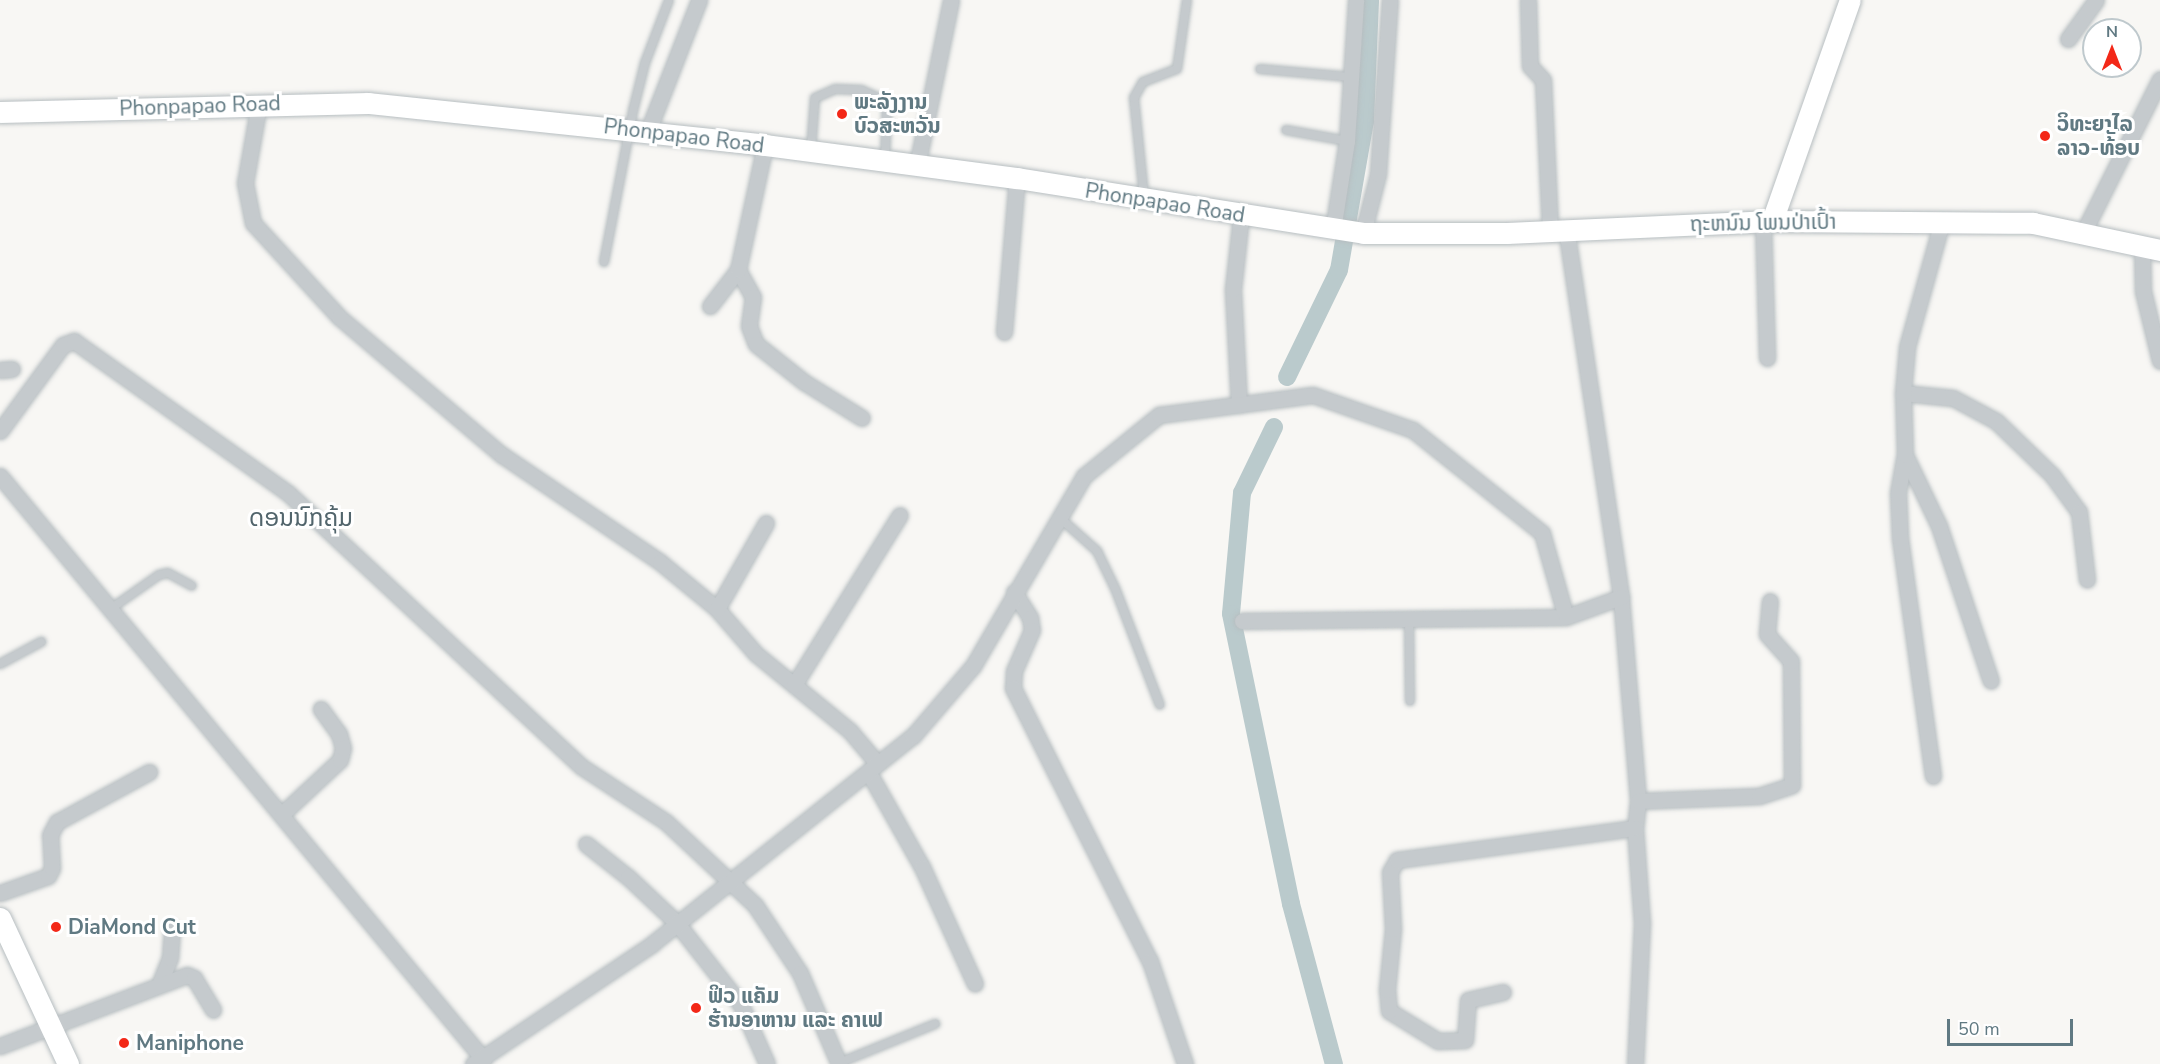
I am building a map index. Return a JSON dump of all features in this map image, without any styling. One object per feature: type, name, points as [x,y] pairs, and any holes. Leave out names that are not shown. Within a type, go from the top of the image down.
[{"type":"street","points":[[638,130],[699,0]]},
{"type":"street","points":[[917,166],[951,0]]},
{"type":"street","points":[[1336,230],[1347,141],[1356,0]]},
{"type":"street","points":[[1363,233],[1378,174],[1390,0]]},
{"type":"street","points":[[1528,0],[1530,66],[1543,80],[1558,228],[1621,597],[1638,801],[1635,828],[1642,913],[1635,1064]]},
{"type":"street","points":[[1767,358],[1767,221],[1850,0]]},
{"type":"street","points":[[2068,39],[2096,0]]},
{"type":"street","points":[[2083,233],[2160,79]]},
{"type":"street","name":"Phonpapao Road","points":[[0,112],[368,103],[765,145],[1017,178],[1144,201],[1363,233]]},
{"type":"street","points":[[259,104],[245,183],[253,223],[339,317],[502,455],[660,562],[717,609],[756,654],[850,730],[874,768],[975,984]]},
{"type":"street","points":[[710,306],[738,270],[765,145]]},
{"type":"street","points":[[1004,332],[1017,178]]},
{"type":"street","points":[[1239,405],[1233,289],[1241,216]]},
{"type":"street","name":"ຖະຫນົນ ໂພນປ່າເປົ້າ","points":[[1363,233],[1767,221],[2033,223],[2151,248]]},
{"type":"street","points":[[1933,776],[1900,538],[1898,493],[1905,455],[1903,393],[1907,347],[1942,222]]},
{"type":"street","points":[[2151,248],[2143,291],[2160,361]]},
{"type":"street","points":[[738,270],[753,297],[749,326],[756,344],[804,382],[862,418]]},
{"type":"street","points":[[0,431],[63,345],[74,341],[289,494],[582,767],[666,822],[755,905],[800,973],[839,1064]]},
{"type":"street","points":[[1903,393],[1953,398],[1996,421],[2052,475],[2079,512],[2087,580]]},
{"type":"street","points":[[0,476],[108,611],[282,814],[479,1062],[652,944],[676,922],[730,883],[913,736],[973,666],[1014,592],[1084,476],[1159,415],[1313,395],[1413,430],[1542,533],[1566,617]]},
{"type":"street","points":[[1905,455],[1939,526],[1991,681]]},
{"type":"street","points":[[794,685],[900,515]]},
{"type":"street","points":[[717,609],[766,523]]},
{"type":"street","points":[[1014,592],[1029,618],[1032,630],[1014,671],[1013,688],[1150,961],[1185,1064]]},
{"type":"street","points":[[1242,621],[1566,617],[1621,597]]},
{"type":"street","points":[[1638,801],[1759,796],[1792,785],[1791,661],[1767,634],[1770,602]]},
{"type":"street","points":[[282,814],[340,760],[343,748],[339,734],[321,709]]},
{"type":"street","points":[[0,893],[48,876],[52,868],[50,835],[57,822],[149,772]]},
{"type":"street","points":[[1503,992],[1468,1000],[1465,1040],[1438,1041],[1389,1011],[1387,990],[1393,929],[1390,872],[1397,860],[1635,828]]},
{"type":"street","points":[[586,844],[628,877],[676,922],[741,1005],[767,1064]]},
{"type":"street","points":[[0,918],[68,1064]]},
{"type":"street","points":[[159,985],[170,958],[172,929]]},
{"type":"street","points":[[0,1046],[187,975],[194,978],[213,1010]]},
{"type":"lane","points":[[604,262],[638,130],[645,63],[669,0]]},
{"type":"lane","points":[[1144,201],[1134,98],[1143,82],[1177,69],[1187,0]]},
{"type":"lane","points":[[1260,69],[1351,77]]},
{"type":"lane","points":[[811,152],[815,98],[835,89],[861,90],[877,97],[887,107],[885,162]]},
{"type":"lane","points":[[1286,130],[1347,141]]},
{"type":"lane","points":[[1060,518],[1097,551],[1115,588],[1160,705]]},
{"type":"lane","points":[[108,611],[159,575],[168,573],[192,586]]},
{"type":"lane","points":[[1409,619],[1410,701]]},
{"type":"lane","points":[[0,664],[41,642]]},
{"type":"lane","points":[[839,1064],[935,1024]]},
{"type":"waterway","points":[[1287,377],[1339,270],[1365,121],[1370,0]]},
{"type":"waterway","points":[[1274,427],[1242,493],[1231,614],[1291,904],[1334,1064]]},
{"type":"place","name":"ພະລັງງານ ບົວສະຫວັນ","points":[[842,114]]},
{"type":"place","name":"ວິທະຍາໄລ ລາວ-ທ້ັອບ","points":[[2045,136]]},
{"type":"place","name":"DiaMond Cut","points":[[56,927]]},
{"type":"place","name":"ຟິວ ແຄັມ ຮ້ານອາຫານ ແລະ ຄາເຟ","points":[[696,1008]]},
{"type":"place","name":"Maniphone","points":[[124,1043]]},
{"type":"district","name":"ດອນນົກຄຸ້ມ","points":[[301,519]]}]
